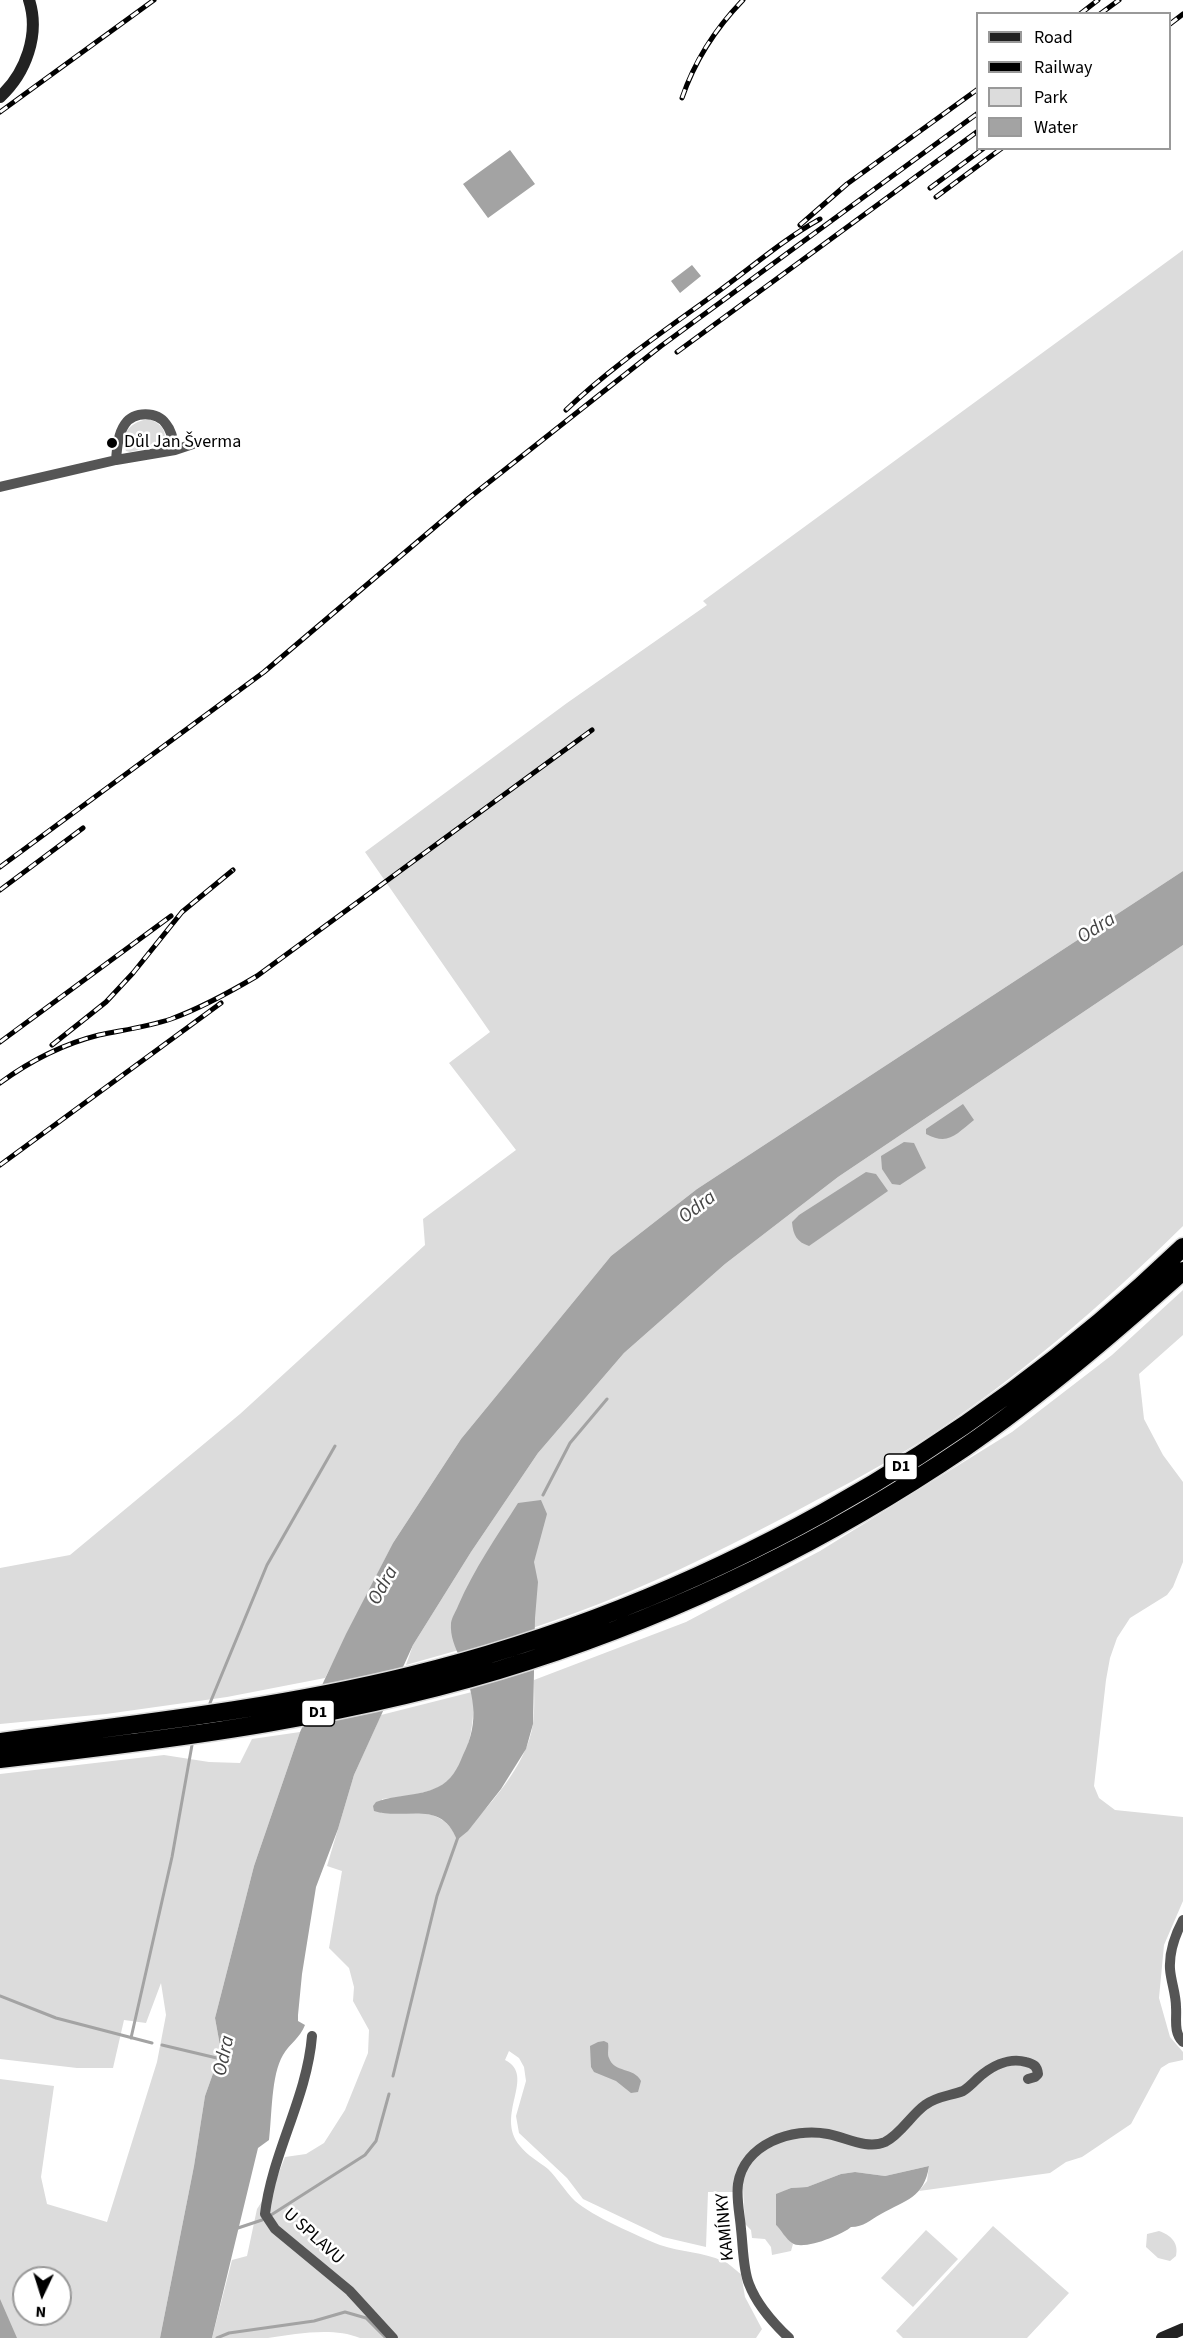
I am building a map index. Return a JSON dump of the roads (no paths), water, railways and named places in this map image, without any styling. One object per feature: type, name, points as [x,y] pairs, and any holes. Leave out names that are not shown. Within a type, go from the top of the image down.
[{"type":"highway","name":"D1","points":[[0,1742],[43,1745],[235,1728],[342,1708],[482,1674],[583,1632],[760,1547],[887,1477],[953,1434],[1031,1377],[1095,1326],[1183,1247]]},
{"type":"highway","name":"D1","points":[[583,1632],[679,1604],[834,1528],[897,1491],[965,1447],[1032,1398],[1103,1341],[1183,1271]]},
{"type":"highway","name":"D1","points":[[0,1759],[43,1745]]},
{"type":"street","points":[[0,97],[14,82],[32,40],[29,0]]},
{"type":"street","points":[[116,460],[124,426],[130,418],[141,414],[158,417],[166,424],[175,450]]},
{"type":"street","points":[[0,487],[116,460],[175,450],[193,444]]},
{"type":"street","points":[[1183,1920],[1172,1947],[1170,1967],[1177,2006],[1175,2023],[1183,2042]]},
{"type":"street","name":"U SPLAVU","points":[[312,2037],[306,2069],[285,2132],[265,2214],[275,2229],[350,2291],[393,2338]]},
{"type":"street","name":"KAMÍNKY","points":[[789,2338],[768,2319],[748,2282],[737,2192],[742,2170],[753,2155],[763,2146],[778,2138],[812,2132],[870,2145],[882,2143],[891,2138],[928,2103],[964,2090],[989,2068],[1015,2060],[1024,2061],[1034,2064],[1037,2068],[1038,2074],[1028,2079]]},
{"type":"street","points":[[1162,2338],[1183,2329]]},
{"type":"water","points":[[510,150],[535,184],[488,218],[463,184]]},
{"type":"water","points":[[692,265],[701,276],[680,293],[671,281]]},
{"type":"water","name":"Odra","points":[[1183,871],[1183,945],[838,1177],[725,1264],[624,1353],[538,1453],[471,1552],[413,1645],[354,1775],[338,1829],[316,1887],[298,2015],[298,2021],[305,2025],[283,2055],[276,2073],[269,2140],[258,2148],[212,2338],[160,2338],[194,2166],[205,2096],[221,2051],[215,2018],[254,1866],[300,1732],[346,1634],[393,1543],[461,1439],[611,1256],[697,1189]]},
{"type":"water","points":[[963,1104],[974,1120],[962,1130],[947,1139],[926,1134],[926,1129]]},
{"type":"water","points":[[904,1142],[914,1143],[926,1168],[900,1185],[892,1184],[882,1169],[881,1156]]},
{"type":"water","points":[[866,1172],[876,1174],[888,1191],[809,1246],[801,1242],[793,1231],[792,1222],[799,1215]]},
{"type":"water","points":[[541,1500],[547,1514],[534,1562],[538,1582],[533,1724],[526,1749],[501,1789],[468,1831],[457,1840],[450,1827],[442,1819],[432,1815],[374,1811],[373,1806],[376,1802],[438,1787],[454,1774],[459,1765],[472,1730],[473,1706],[468,1683],[452,1637],[452,1621],[478,1566],[518,1503]]},
{"type":"water","points":[[604,2041],[608,2043],[608,2056],[612,2063],[634,2074],[641,2081],[638,2092],[631,2093],[616,2081],[594,2072],[591,2067],[590,2046]]},
{"type":"water","points":[[929,2166],[923,2185],[912,2197],[867,2223],[851,2227],[831,2238],[813,2244],[797,2245],[792,2243],[776,2225],[776,2194],[791,2188],[807,2187],[841,2174],[855,2172],[885,2176]]},
{"type":"water","points":[[0,2299],[17,2338],[0,2338]]},
{"type":"waterway","points":[[543,1495],[570,1443],[607,1399]]},
{"type":"waterway","points":[[210,1703],[267,1565],[335,1446]]},
{"type":"waterway","points":[[131,2038],[172,1857],[192,1745]]},
{"type":"waterway","points":[[393,2076],[437,1896],[458,1837]]},
{"type":"waterway","points":[[0,1996],[56,2018],[152,2043]]},
{"type":"waterway","name":"Odra","points":[[162,2045],[221,2059]]},
{"type":"waterway","points":[[271,2215],[365,2155],[376,2141],[389,2094]]},
{"type":"waterway","points":[[238,2228],[262,2220]]},
{"type":"waterway","points":[[217,2338],[229,2333],[314,2321],[345,2312],[366,2318],[386,2338]]},
{"type":"railway","points":[[0,112],[154,0]]},
{"type":"railway","points":[[682,98],[707,46],[723,22],[743,0]]},
{"type":"railway","points":[[1083,12],[1098,0]]},
{"type":"railway","points":[[1103,12],[1119,0]]},
{"type":"railway","points":[[1171,23],[1183,14]]},
{"type":"railway","points":[[800,225],[847,184],[976,90]]},
{"type":"railway","points":[[0,867],[264,672],[469,498],[661,346],[976,114]]},
{"type":"railway","points":[[677,352],[976,132]]},
{"type":"railway","points":[[930,188],[981,150]]},
{"type":"railway","points":[[936,197],[999,150]]},
{"type":"railway","points":[[566,410],[640,348],[781,244],[820,219]]},
{"type":"railway","points":[[0,1083],[23,1067],[60,1048],[99,1035],[171,1019],[257,976],[592,730]]},
{"type":"railway","points":[[0,890],[83,828]]},
{"type":"railway","points":[[52,1045],[106,1002],[133,973],[182,912],[233,870]]},
{"type":"railway","points":[[0,1042],[171,916]]},
{"type":"railway","points":[[0,1165],[221,1003]]},
{"type":"place","name":"Důl Jan Šverma","points":[[112,443]]}]
